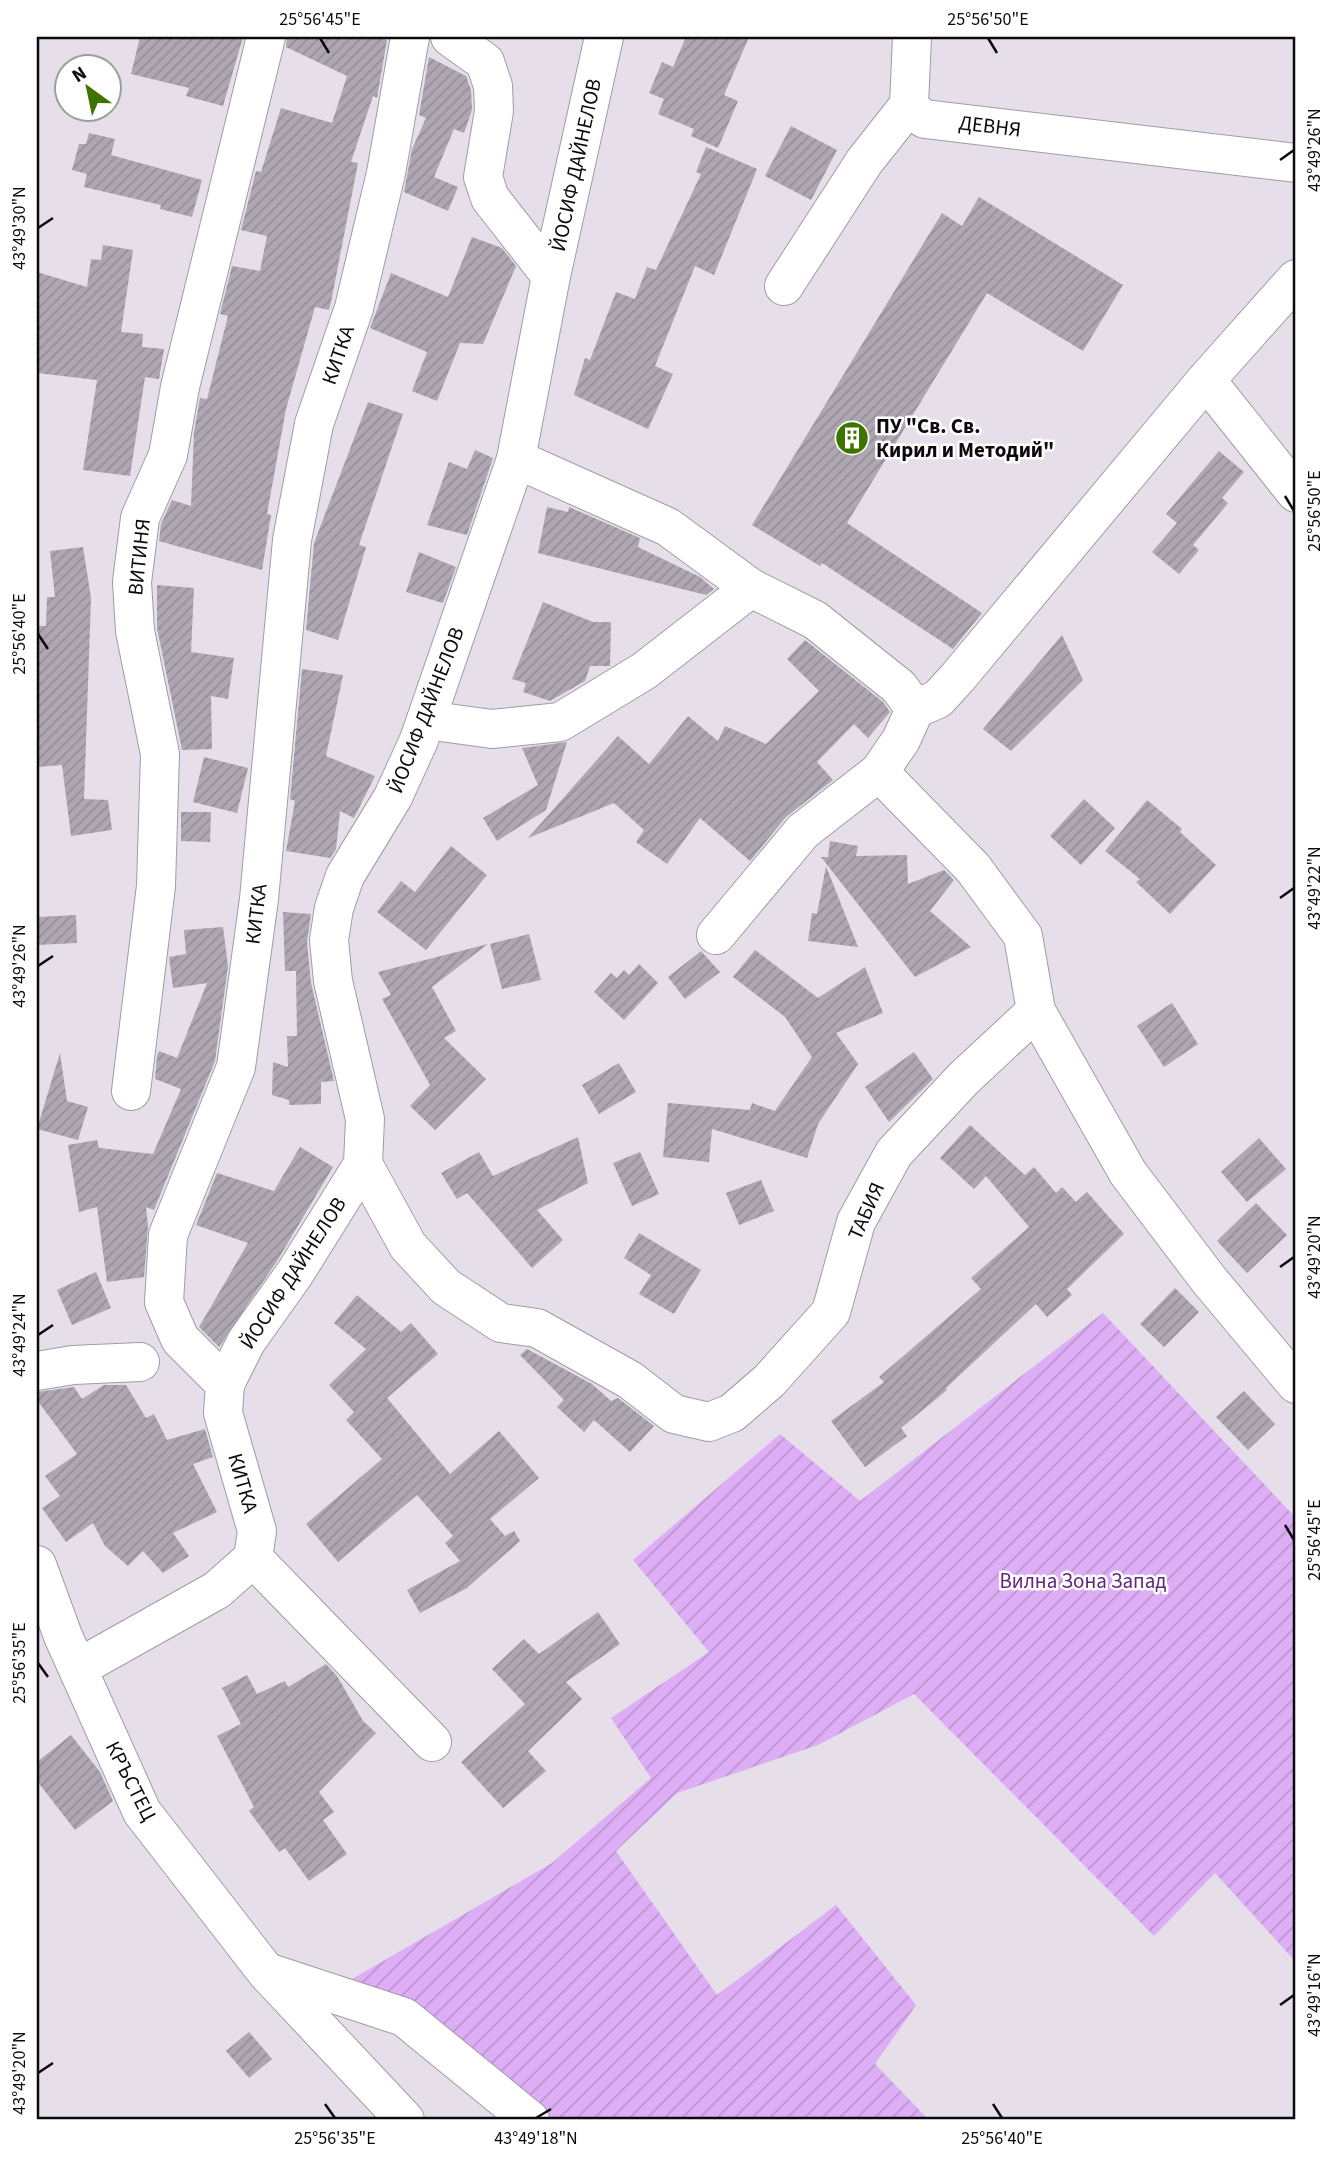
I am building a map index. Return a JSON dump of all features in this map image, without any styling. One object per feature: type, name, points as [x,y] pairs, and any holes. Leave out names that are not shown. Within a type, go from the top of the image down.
[{"type":"street","name":"ВИТИНЯ","points":[[131,1091],[156,886],[160,754],[135,631],[132,582],[138,531],[140,518],[169,455],[180,387],[266,37]]},
{"type":"street","name":"КИТКА","points":[[253,1558],[257,1531],[223,1413],[225,1384],[180,1339],[164,1303],[167,1235],[236,1067],[259,899],[292,540],[314,424],[354,308],[383,187],[410,37]]},
{"type":"street","points":[[450,37],[485,62],[494,86],[494,111],[483,177],[490,198],[551,276]]},
{"type":"street","name":"ЙОСИФ ДАЙНЕЛОВ","points":[[225,1384],[246,1342],[295,1273],[363,1164],[365,1119],[333,981],[329,940],[334,908],[345,876],[393,797],[426,719],[516,459],[551,276],[604,37]]},
{"type":"street","points":[[784,286],[864,162],[909,105],[912,37]]},
{"type":"street","name":"ДЕВНЯ","points":[[909,105],[915,113],[926,118],[1296,163]]},
{"type":"street","points":[[716,935],[803,831],[879,772],[901,740],[915,709],[938,699],[958,677],[1206,380],[1296,279]]},
{"type":"street","points":[[1206,380],[1296,494]]},
{"type":"street","points":[[516,459],[668,527],[751,589],[815,620],[899,687],[915,709]]},
{"type":"street","points":[[426,719],[492,729],[560,722],[644,671],[751,589]]},
{"type":"street","points":[[879,772],[973,868],[1023,936],[1036,1011],[1128,1173],[1209,1280],[1296,1384]]},
{"type":"street","name":"ТАБИЯ","points":[[363,1164],[408,1246],[446,1287],[501,1323],[537,1328],[630,1380],[674,1414],[709,1422],[732,1413],[769,1381],[831,1312],[856,1222],[894,1153],[963,1079],[1036,1011]]},
{"type":"street","points":[[37,1371],[73,1365],[141,1362]]},
{"type":"street","points":[[78,1668],[217,1590],[253,1558],[432,1742]]},
{"type":"street","name":"КРЪСТЕЦ","points":[[37,1566],[78,1668],[142,1812],[267,1973],[405,2120]]},
{"type":"street","points":[[267,1973],[404,2017],[530,2120]]},
{"type":"green space","name":"Вилна Зона Запад","points":[[1103,1313],[1296,1518],[1296,1962],[1215,1873],[1154,1936],[914,1694],[818,1745],[677,1793],[616,1851],[717,1995],[836,1905],[916,2005],[875,2064],[929,2120],[500,2120],[347,1982],[552,1863],[651,1778],[611,1718],[709,1652],[633,1560],[780,1434],[860,1501]]},
{"type":"building","points":[[140,37],[243,37],[223,106],[186,96],[189,88],[131,74]]},
{"type":"building","points":[[287,37],[379,37],[387,40],[377,98],[373,96],[351,162],[358,163],[329,310],[315,307],[286,409],[267,514],[271,515],[262,570],[159,541],[161,524],[172,500],[191,506],[194,432],[200,398],[207,399],[228,316],[220,314],[232,266],[260,271],[267,236],[241,230],[256,171],[261,172],[281,108],[332,123],[347,76],[286,47]]},
{"type":"building","points":[[686,37],[749,37],[724,95],[738,101],[718,148],[691,136],[694,129],[658,114],[664,99],[649,93],[662,62],[673,67]]},
{"type":"building","points":[[429,57],[466,76],[471,90],[472,110],[464,133],[454,129],[434,177],[458,187],[448,211],[404,192],[412,149],[426,118],[419,115]]},
{"type":"building","points":[[791,126],[837,150],[811,200],[765,176]]},
{"type":"building","points":[[89,133],[115,139],[111,155],[202,180],[192,217],[160,209],[161,205],[84,187],[87,174],[72,170],[79,144],[86,144]]},
{"type":"building","points":[[706,147],[757,169],[714,275],[695,266],[655,366],[673,374],[648,429],[574,395],[585,358],[590,360],[616,292],[635,299],[647,267],[656,270],[701,174],[696,172]]},
{"type":"building","name":"ПУ \"Св. Св. Кирил и Методий\"","points":[[979,197],[1123,285],[1083,351],[987,293],[847,523],[982,613],[953,649],[822,563],[820,566],[752,525],[942,213],[962,226]]},
{"type":"building","points":[[472,237],[502,248],[516,266],[483,344],[460,343],[437,401],[412,391],[427,352],[370,328],[391,273],[448,297]]},
{"type":"building","points":[[103,245],[133,250],[121,332],[143,334],[142,347],[164,349],[159,379],[145,377],[130,476],[83,470],[97,380],[37,373],[37,272],[87,287],[91,259],[101,260]]},
{"type":"building","points":[[368,402],[403,414],[359,545],[366,547],[338,640],[306,630],[314,543]]},
{"type":"building","points":[[475,450],[493,458],[467,535],[427,525],[449,462],[467,469]]},
{"type":"building","points":[[1219,451],[1244,472],[1222,498],[1228,503],[1193,545],[1199,550],[1179,574],[1152,552],[1177,523],[1166,514]]},
{"type":"building","points":[[547,507],[568,512],[569,507],[640,538],[638,547],[700,577],[714,589],[706,595],[538,553]]},
{"type":"building","points":[[83,547],[91,598],[84,799],[108,800],[112,830],[71,836],[62,765],[37,767],[37,626],[46,626],[47,597],[55,597],[50,551]]},
{"type":"building","points":[[419,552],[456,567],[443,603],[406,592]]},
{"type":"building","points":[[157,585],[194,588],[191,652],[234,658],[228,699],[211,696],[212,749],[182,750],[157,628]]},
{"type":"building","points":[[543,602],[593,622],[611,622],[610,666],[590,666],[585,681],[550,701],[523,692],[526,683],[512,679]]},
{"type":"building","points":[[1062,635],[1083,680],[1011,751],[983,729]]},
{"type":"building","points":[[805,640],[883,702],[890,712],[868,738],[854,724],[817,762],[833,780],[786,817],[750,861],[700,818],[667,864],[636,842],[644,830],[614,803],[528,838],[618,736],[649,764],[688,716],[718,741],[725,726],[766,744],[819,691],[787,659]]},
{"type":"building","points":[[302,669],[343,675],[326,756],[375,776],[354,818],[340,811],[336,849],[330,858],[286,851],[295,801],[290,799]]},
{"type":"building","points":[[567,742],[546,810],[497,841],[483,818],[538,785],[522,748]]},
{"type":"building","points":[[204,757],[248,768],[237,813],[193,802]]},
{"type":"building","points":[[1084,799],[1115,828],[1081,865],[1050,836]]},
{"type":"building","points":[[1147,800],[1182,829],[1180,832],[1216,865],[1170,914],[1136,882],[1140,879],[1105,851]]},
{"type":"building","points":[[181,812],[211,812],[210,842],[181,841]]},
{"type":"building","points":[[830,841],[858,846],[856,856],[907,855],[908,884],[944,870],[954,880],[930,911],[971,947],[915,977],[821,857],[828,857]]},
{"type":"building","points":[[451,846],[487,875],[426,950],[377,912],[401,881],[415,892]]},
{"type":"building","points":[[826,866],[858,947],[808,941],[812,913],[817,914]]},
{"type":"building","points":[[283,912],[311,914],[307,942],[311,983],[334,1081],[321,1082],[321,1104],[289,1105],[289,1100],[272,1095],[273,1062],[288,1067],[287,1036],[297,1036],[296,971],[285,971]]},
{"type":"building","points":[[76,915],[77,943],[37,945],[37,917]]},
{"type":"building","points":[[223,927],[228,966],[215,1061],[154,1210],[146,1207],[148,1226],[144,1277],[107,1282],[97,1207],[79,1212],[68,1145],[97,1140],[99,1148],[153,1154],[181,1089],[155,1079],[157,1056],[159,1051],[177,1058],[207,983],[173,988],[169,957],[186,954],[184,930]]},
{"type":"building","points":[[529,934],[541,980],[502,989],[490,944]]},
{"type":"building","points":[[488,944],[432,987],[456,1031],[444,1038],[486,1079],[435,1130],[410,1106],[430,1085],[382,999],[391,995],[378,972]]},
{"type":"building","points":[[755,950],[818,998],[865,967],[883,1013],[836,1033],[858,1064],[818,1124],[807,1158],[712,1129],[709,1162],[663,1157],[668,1103],[750,1110],[752,1103],[775,1111],[812,1057],[785,1017],[733,977]]},
{"type":"building","points":[[701,951],[720,972],[685,999],[668,977]]},
{"type":"building","points":[[639,964],[658,983],[624,1020],[594,992],[611,973],[617,978],[624,970],[629,975]]},
{"type":"building","points":[[1172,1003],[1198,1044],[1164,1067],[1137,1026]]},
{"type":"building","points":[[914,1052],[933,1079],[889,1122],[865,1087]]},
{"type":"building","points":[[60,1053],[67,1101],[88,1107],[78,1140],[37,1129]]},
{"type":"building","points":[[619,1063],[636,1092],[599,1114],[582,1085]]},
{"type":"building","points":[[970,1125],[1025,1175],[1034,1167],[1056,1193],[1062,1187],[1076,1202],[1087,1192],[1124,1234],[1067,1289],[1072,1295],[1047,1317],[1036,1304],[946,1388],[947,1390],[901,1428],[907,1436],[865,1467],[831,1421],[884,1382],[879,1377],[981,1289],[971,1278],[1029,1227],[986,1176],[974,1189],[940,1158]]},
{"type":"building","points":[[578,1137],[588,1183],[537,1210],[563,1240],[532,1268],[467,1193],[457,1199],[441,1173],[479,1152],[493,1176]]},
{"type":"building","points":[[1259,1138],[1286,1169],[1247,1202],[1221,1172]]},
{"type":"building","points":[[300,1147],[333,1167],[277,1261],[219,1347],[199,1327],[248,1243],[196,1225],[217,1173],[274,1191]]},
{"type":"building","points":[[640,1152],[659,1194],[632,1206],[613,1163]]},
{"type":"building","points":[[761,1180],[774,1211],[739,1225],[726,1193]]},
{"type":"building","points":[[1256,1203],[1287,1235],[1247,1273],[1217,1241]]},
{"type":"building","points":[[639,1233],[701,1270],[674,1314],[639,1294],[651,1275],[624,1258]]},
{"type":"building","points":[[96,1272],[111,1308],[72,1325],[57,1290]]},
{"type":"building","points":[[1175,1288],[1199,1312],[1164,1347],[1140,1324]]},
{"type":"building","points":[[357,1295],[401,1332],[411,1323],[438,1354],[387,1398],[450,1474],[499,1431],[539,1478],[490,1519],[505,1536],[514,1531],[520,1541],[467,1588],[420,1613],[407,1590],[460,1561],[445,1543],[453,1536],[417,1495],[338,1562],[306,1524],[382,1459],[346,1420],[354,1412],[329,1385],[366,1349],[334,1323]]},
{"type":"building","points":[[527,1349],[592,1384],[611,1401],[618,1398],[654,1426],[630,1452],[594,1420],[584,1432],[557,1407],[564,1400],[520,1355]]},
{"type":"building","points":[[104,1385],[126,1385],[146,1418],[154,1414],[167,1440],[205,1429],[213,1457],[193,1464],[217,1512],[173,1533],[189,1556],[163,1573],[143,1551],[128,1566],[105,1546],[93,1523],[66,1542],[42,1508],[60,1496],[45,1476],[77,1454],[37,1400],[37,1392],[74,1387],[82,1399]]},
{"type":"building","points":[[1244,1391],[1275,1424],[1248,1450],[1216,1417]]},
{"type":"building","points":[[598,1612],[620,1644],[566,1682],[582,1699],[528,1751],[546,1771],[503,1808],[461,1762],[525,1704],[492,1669],[524,1639],[539,1654]]},
{"type":"building","points":[[326,1664],[337,1676],[363,1721],[376,1733],[319,1792],[334,1812],[323,1820],[347,1854],[309,1881],[285,1848],[279,1852],[249,1811],[254,1807],[217,1736],[241,1724],[222,1688],[247,1675],[257,1694],[285,1681],[288,1687]]},
{"type":"building","points":[[71,1735],[100,1772],[113,1801],[75,1830],[37,1781],[37,1762]]},
{"type":"building","points":[[249,2032],[272,2059],[249,2078],[226,2051]]},
{"type":"place","name":"ПУ \"Св. Св. Кирил и Методий\"","points":[[852,438]]}]
